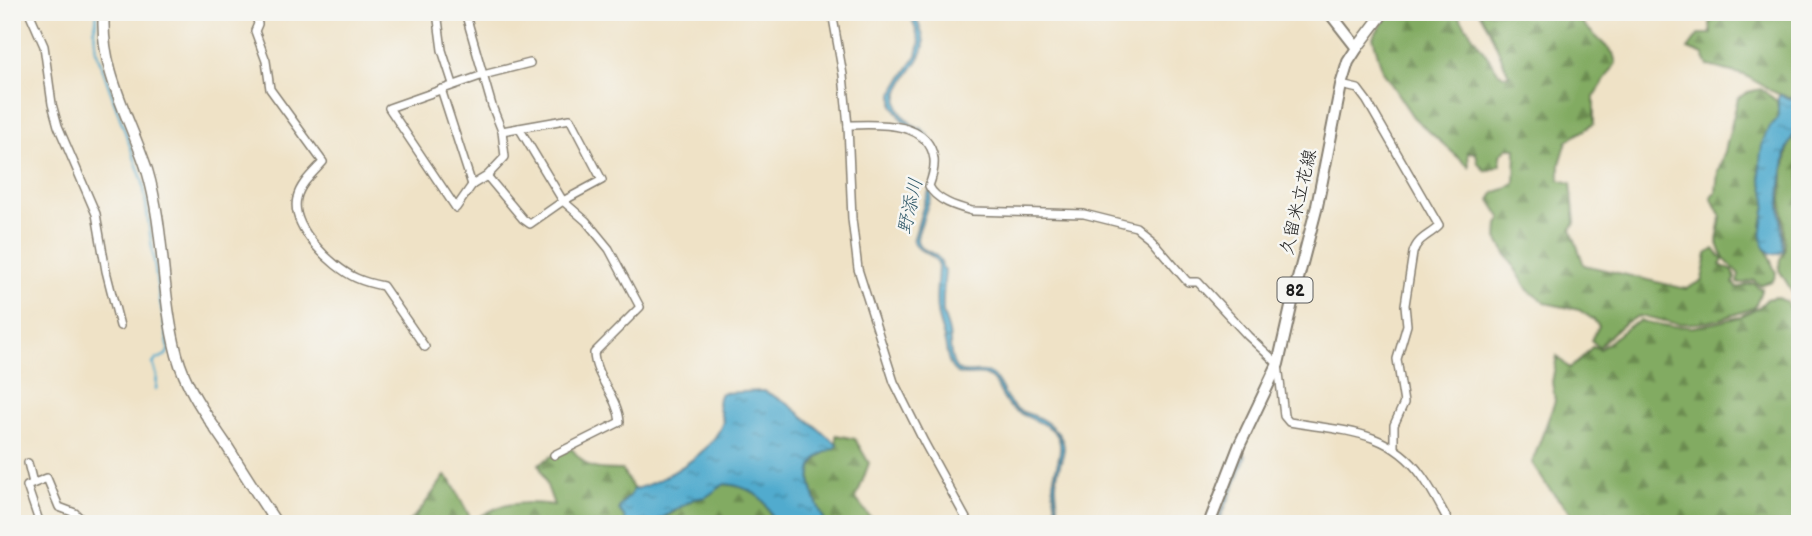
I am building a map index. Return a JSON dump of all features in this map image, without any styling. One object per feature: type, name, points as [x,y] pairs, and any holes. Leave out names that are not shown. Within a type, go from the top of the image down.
[{"type":"main road","points":[[1329,12],[1357,48]]},
{"type":"main road","name":"久留米立花線","points":[[1209,524],[1240,444],[1278,364],[1317,206],[1341,85],[1348,62],[1357,48]]},
{"type":"street","points":[[29,12],[44,46],[52,104],[58,126],[96,214],[106,271],[120,326]]},
{"type":"street","points":[[104,12],[104,45],[108,64],[147,171],[155,206],[170,326],[177,357],[202,411],[277,524]]},
{"type":"street","points":[[255,12],[258,24],[255,31],[266,61],[270,89],[323,162],[303,185],[297,198],[297,217],[311,240],[335,265],[354,278],[383,286],[425,347]]},
{"type":"street","points":[[437,12],[442,50],[453,84]]},
{"type":"street","points":[[465,12],[484,75],[492,106],[502,131],[505,157],[487,176],[472,185],[456,208],[389,108],[453,84],[484,75],[530,64]]},
{"type":"street","points":[[832,12],[844,75],[852,219],[858,269],[894,382],[969,524]]},
{"type":"street","points":[[1357,48],[1384,12]]},
{"type":"street","points":[[1341,85],[1358,89],[1367,101],[1439,226],[1419,240],[1413,253],[1405,305],[1407,325],[1397,359],[1404,403],[1394,425],[1394,446]]},
{"type":"street","points":[[441,89],[472,185]]},
{"type":"street","points":[[487,176],[530,224],[563,201],[602,180],[570,118],[502,131]]},
{"type":"street","points":[[848,126],[893,125],[920,136],[928,142],[934,159],[929,186],[932,193],[955,206],[972,211],[1084,214],[1136,227],[1151,239],[1188,282],[1198,282],[1278,364],[1284,416],[1289,422],[1362,433],[1394,446],[1422,475],[1450,524]]},
{"type":"street","points":[[519,128],[563,201],[586,221],[609,249],[640,307],[594,353],[594,363],[619,412],[620,422],[554,455]]},
{"type":"street","points":[[29,463],[33,483]]},
{"type":"street","points":[[40,524],[27,485],[47,478],[59,507],[75,513],[86,524]]},
{"type":"green space","points":[[1390,12],[1456,12],[1499,73],[1506,76],[1509,75],[1479,12],[1577,12],[1584,25],[1613,53],[1616,63],[1594,97],[1594,124],[1567,141],[1560,164],[1560,180],[1571,183],[1575,223],[1571,229],[1584,265],[1686,289],[1702,280],[1707,254],[1714,249],[1723,260],[1720,265],[1733,271],[1733,283],[1737,288],[1754,283],[1762,288],[1755,307],[1696,323],[1637,318],[1619,328],[1599,347],[1591,340],[1599,326],[1594,320],[1579,310],[1545,303],[1528,290],[1497,239],[1498,224],[1502,219],[1490,200],[1495,192],[1515,182],[1516,148],[1507,148],[1500,155],[1501,165],[1485,171],[1478,163],[1476,153],[1468,152],[1469,167],[1413,117],[1382,70],[1373,37]]},
{"type":"green space","points":[[1719,12],[1800,12],[1800,95],[1792,98],[1776,93],[1744,75],[1708,66],[1703,55],[1688,49],[1699,34],[1711,34],[1710,23]]},
{"type":"green space","points":[[1761,89],[1777,101],[1779,117],[1767,133],[1760,174],[1767,201],[1762,225],[1763,242],[1776,273],[1773,281],[1760,285],[1754,280],[1737,283],[1739,274],[1724,259],[1717,241],[1721,217],[1711,197],[1716,192],[1718,171],[1738,98]]},
{"type":"green space","points":[[1800,126],[1800,304],[1779,270],[1780,259],[1785,251],[1783,176],[1789,143]]},
{"type":"green space","points":[[1776,297],[1787,302],[1800,327],[1800,524],[1580,524],[1547,486],[1532,463],[1555,401],[1552,382],[1557,356],[1569,368],[1593,346],[1600,349],[1629,326],[1640,321],[1693,327],[1739,317],[1759,307],[1767,299]]},
{"type":"green space","points":[[836,435],[855,439],[869,463],[856,499],[879,524],[826,524],[812,488],[811,470],[821,455],[836,446]]},
{"type":"green space","points":[[572,449],[594,468],[622,470],[634,490],[619,508],[625,516],[625,524],[406,524],[419,512],[445,476],[451,481],[472,521],[494,509],[511,504],[554,505],[539,464]]},
{"type":"green space","points":[[723,484],[744,488],[761,498],[776,524],[652,524],[691,500],[705,496]]},
{"type":"water","points":[[910,12],[914,12],[924,47],[899,91],[898,106],[902,114],[921,128],[931,140],[939,161],[936,182],[917,240],[921,248],[938,257],[945,270],[943,312],[954,366],[964,372],[984,372],[992,375],[1013,406],[1046,422],[1061,438],[1064,448],[1056,480],[1058,510],[1050,524],[1045,524],[1054,515],[1056,506],[1053,485],[1060,453],[1059,439],[1048,427],[1009,406],[991,378],[960,374],[952,368],[938,319],[938,263],[913,241],[938,162],[929,138],[902,120],[893,105],[893,93],[917,55],[920,43]]},
{"type":"water","points":[[1781,95],[1790,99],[1800,95],[1800,125],[1786,153],[1781,184],[1783,251],[1774,254],[1769,252],[1762,242],[1766,202],[1760,161],[1765,135],[1778,118],[1778,97]]},
{"type":"water","points":[[764,391],[787,403],[837,444],[835,448],[821,454],[812,466],[812,491],[826,524],[776,524],[765,503],[757,495],[741,487],[725,484],[706,497],[694,499],[652,524],[626,524],[619,510],[633,490],[686,464],[718,433],[723,421],[718,403],[721,393]]},
{"type":"water","points":[[1244,454],[1246,455],[1237,481],[1216,524]]},
{"type":"waterway","points":[[97,12],[94,29],[96,50],[143,182],[169,349],[166,355],[153,364],[157,376],[156,389]]},
{"type":"water label","name":"野添川","points":[[909,206]]}]
